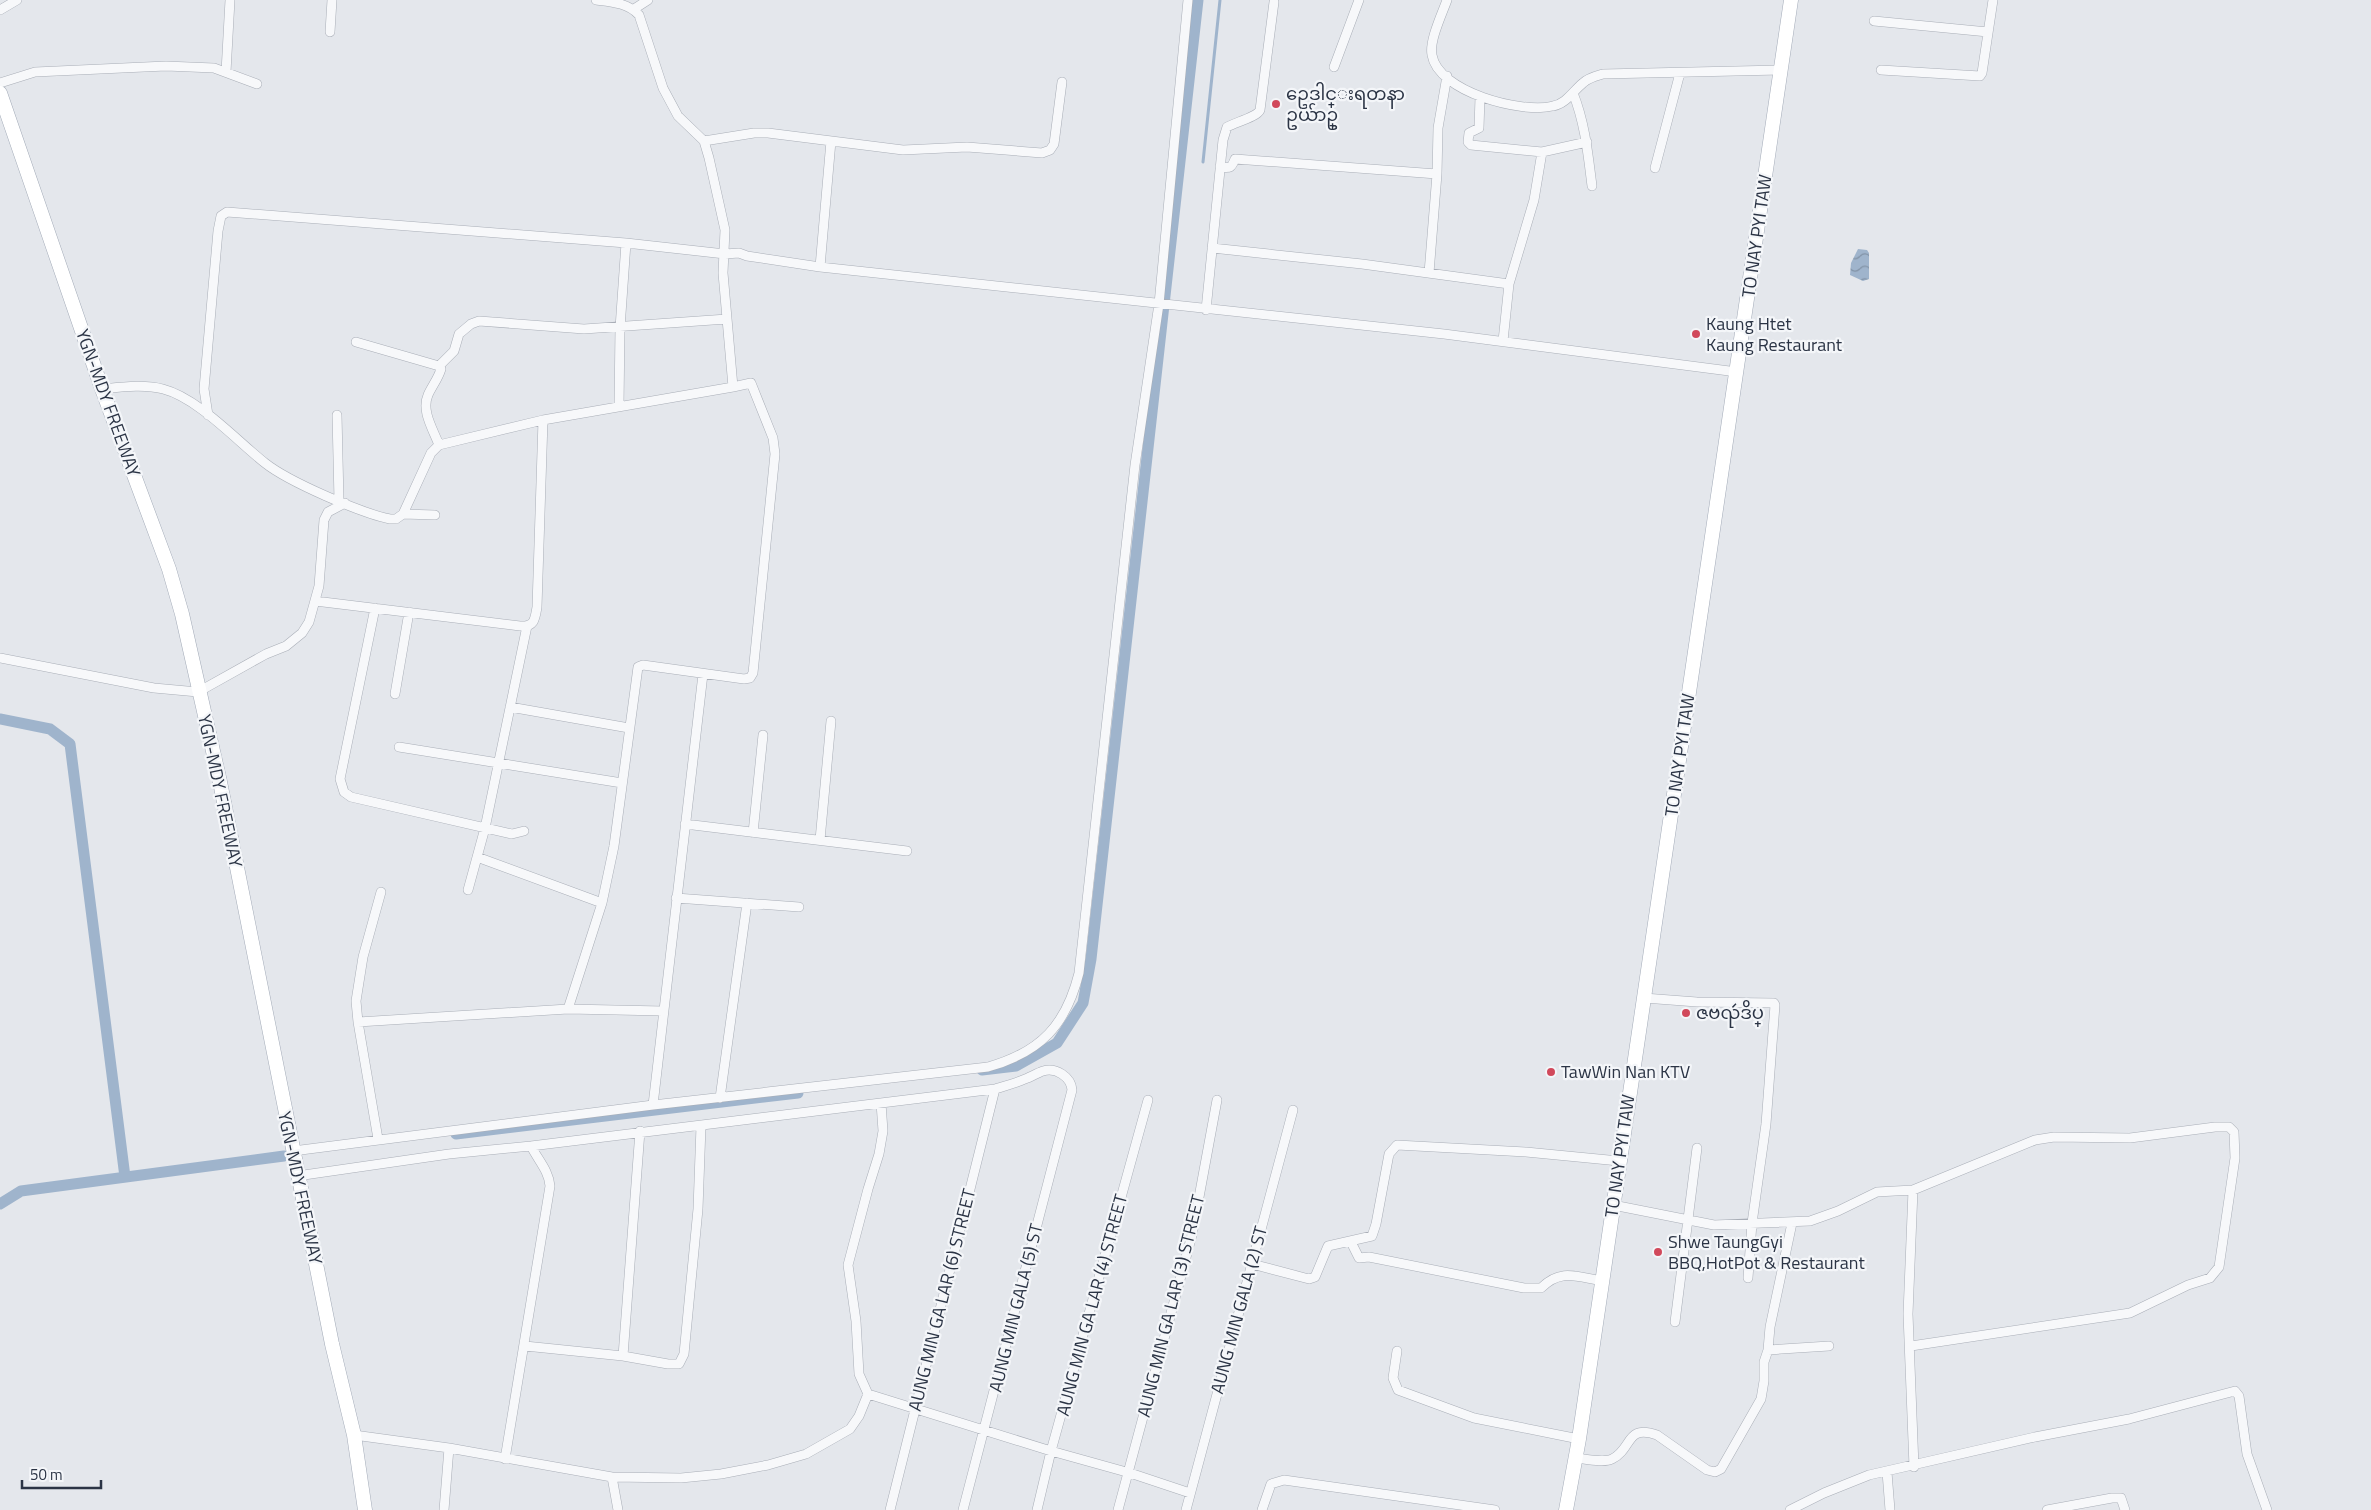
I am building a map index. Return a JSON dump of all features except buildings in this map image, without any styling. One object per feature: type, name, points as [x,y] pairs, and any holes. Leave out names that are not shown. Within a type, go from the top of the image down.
[{"type":"main road","name":"TO NAY PYI TAW","points":[[1566,1510],[1579,1439],[1791,0]]},
{"type":"main road","name":"YGN-MDY FREEWAY","points":[[0,92],[102,389],[169,569],[182,614],[198,692],[220,782],[292,1152],[332,1344],[354,1435],[365,1510]]},
{"type":"street","points":[[0,10],[17,0]]},
{"type":"street","points":[[226,72],[230,0]]},
{"type":"street","points":[[330,32],[332,0]]},
{"type":"street","points":[[596,0],[620,3],[634,9],[643,26],[663,88],[672,106],[678,116],[704,141],[722,212],[725,254],[723,273],[733,387]]},
{"type":"street","points":[[634,9],[648,0]]},
{"type":"street","points":[[292,1152],[378,1139],[652,1105],[988,1067],[1010,1061],[1044,1040],[1066,1011],[1079,973],[1135,464],[1160,304],[1188,0]]},
{"type":"street","points":[[1334,67],[1359,0]]},
{"type":"street","points":[[1447,0],[1431,49],[1435,66],[1480,97],[1499,104],[1545,107],[1560,104],[1584,82],[1603,74],[1780,70]]},
{"type":"street","points":[[1881,70],[1980,76],[1993,0]]},
{"type":"street","points":[[1206,310],[1223,140],[1227,127],[1241,119],[1254,117],[1260,110],[1274,2]]},
{"type":"street","points":[[1874,21],[1988,32]]},
{"type":"street","points":[[0,83],[35,72],[148,66],[202,67],[226,72],[257,84]]},
{"type":"street","points":[[1655,168],[1680,73]]},
{"type":"street","points":[[1429,273],[1438,174],[1438,128],[1447,76]]},
{"type":"street","points":[[704,141],[761,133],[903,150],[967,147],[1042,153],[1050,150],[1054,144],[1062,82]]},
{"type":"street","points":[[1573,93],[1579,108],[1587,142],[1592,186]]},
{"type":"street","points":[[1480,97],[1479,128],[1469,133],[1469,144],[1542,152],[1587,142]]},
{"type":"street","points":[[820,267],[831,141]]},
{"type":"street","points":[[1503,342],[1509,284],[1534,200],[1542,152]]},
{"type":"street","points":[[1220,167],[1232,167],[1235,159],[1438,174]]},
{"type":"street","points":[[208,415],[204,389],[218,231],[220,218],[224,213],[626,243],[725,254],[739,253],[820,267],[1503,342],[1737,372]]},
{"type":"street","points":[[619,406],[620,328],[626,243]]},
{"type":"street","points":[[1212,248],[1509,284]]},
{"type":"street","points":[[439,366],[454,351],[459,334],[471,324],[479,322],[584,329],[620,328],[666,322],[727,319]]},
{"type":"street","points":[[356,342],[439,366]]},
{"type":"street","points":[[439,366],[441,370],[425,404],[425,411],[439,445]]},
{"type":"street","points":[[102,389],[132,386],[162,389],[184,398],[278,472],[342,502],[384,518],[396,519],[402,514],[431,453],[439,445],[543,420],[751,383],[773,438],[775,454],[752,676],[744,679],[639,666],[614,846],[602,903],[568,1009]]},
{"type":"street","points":[[337,415],[342,502]]},
{"type":"street","points":[[315,602],[527,626],[534,623],[543,420]]},
{"type":"street","points":[[0,658],[154,688],[198,692],[266,654],[294,642],[309,622],[315,602],[321,570],[324,520],[328,512],[342,502]]},
{"type":"street","points":[[402,514],[435,515]]},
{"type":"street","points":[[375,608],[340,779],[344,792],[351,797],[512,834],[524,831]]},
{"type":"street","points":[[395,694],[409,612]]},
{"type":"street","points":[[468,890],[485,828],[527,626]]},
{"type":"street","points":[[652,1105],[704,674]]},
{"type":"street","points":[[510,707],[629,728]]},
{"type":"street","points":[[820,840],[831,721]]},
{"type":"street","points":[[753,833],[764,735]]},
{"type":"street","points":[[399,747],[622,783]]},
{"type":"street","points":[[685,824],[907,851]]},
{"type":"street","points":[[477,857],[602,903]]},
{"type":"street","points":[[378,1139],[356,1001],[359,979],[381,892]]},
{"type":"street","points":[[676,898],[798,907]]},
{"type":"street","points":[[720,1098],[747,903]]},
{"type":"street","points":[[1644,998],[1697,1002],[1762,1001],[1774,1003],[1775,1005],[1766,1124],[1752,1224],[1748,1278]]},
{"type":"street","points":[[358,1022],[568,1009],[663,1011]]},
{"type":"street","name":"AUNG MIN GALA (5) ST","points":[[964,1510],[1068,1107],[1071,1085],[1059,1073],[1050,1070],[996,1089]]},
{"type":"street","points":[[297,1176],[449,1154],[532,1146],[640,1131],[701,1126],[996,1089]]},
{"type":"street","name":"AUNG MIN GA LAR (6) STREET","points":[[890,1510],[996,1089]]},
{"type":"street","name":"AUNG MIN GA LAR (4) STREET","points":[[1037,1510],[1051,1451],[1148,1100]]},
{"type":"street","name":"AUNG MIN GA LAR (3) STREET","points":[[1118,1510],[1130,1473],[1192,1235],[1217,1100]]},
{"type":"street","points":[[354,1435],[449,1448],[612,1477],[680,1478],[721,1474],[768,1465],[806,1454],[850,1429],[859,1416],[868,1394],[859,1374],[856,1320],[848,1265],[879,1154],[883,1131],[881,1103]]},
{"type":"street","name":"AUNG MIN GALA (2) ST","points":[[1186,1510],[1293,1110]]},
{"type":"street","points":[[525,1346],[623,1356],[674,1365],[679,1364],[683,1359],[698,1209],[701,1126]]},
{"type":"street","points":[[1613,1205],[1714,1226],[1810,1221],[1829,1215],[1877,1192],[1914,1190],[2035,1140],[2054,1137],[2130,1138],[2215,1127],[2229,1127],[2234,1132],[2235,1158],[2219,1267],[2210,1278],[2188,1285],[2130,1313],[1911,1346]]},
{"type":"street","points":[[623,1356],[640,1131]]},
{"type":"street","points":[[1252,1264],[1310,1279],[1315,1277],[1328,1246],[1372,1236],[1389,1154],[1397,1145],[1526,1152],[1620,1160]]},
{"type":"street","points":[[506,1459],[550,1186],[547,1172],[537,1159],[532,1146]]},
{"type":"street","points":[[1675,1322],[1697,1148]]},
{"type":"street","points":[[1914,1190],[1908,1314],[1911,1346],[1914,1467]]},
{"type":"street","points":[[1576,1458],[1611,1460],[1619,1454],[1629,1439],[1638,1432],[1648,1432],[1657,1435],[1707,1470],[1716,1472],[1724,1464],[1761,1398],[1764,1381],[1764,1362],[1768,1350],[1770,1327],[1792,1223]]},
{"type":"street","points":[[1351,1242],[1359,1258],[1369,1258],[1524,1288],[1541,1288],[1555,1277],[1562,1275],[1602,1281]]},
{"type":"street","points":[[1768,1350],[1829,1346]]},
{"type":"street","points":[[1397,1351],[1393,1378],[1398,1390],[1474,1418],[1579,1439]]},
{"type":"street","points":[[1790,1510],[1824,1493],[1870,1475],[1914,1467],[2035,1437],[2130,1419],[2235,1391],[2239,1396],[2247,1454],[2268,1510]]},
{"type":"street","points":[[868,1394],[1190,1493]]},
{"type":"street","points":[[444,1510],[449,1448]]},
{"type":"street","points":[[1886,1472],[1890,1510]]},
{"type":"street","points":[[612,1477],[618,1510]]},
{"type":"street","points":[[1262,1510],[1272,1484],[1284,1480],[1495,1510]]},
{"type":"street","points":[[2047,1510],[2112,1498],[2121,1498],[2125,1510]]},
{"type":"water","points":[[1858,249],[1867,250],[1869,253],[1869,279],[1863,281],[1850,275],[1851,263]]},
{"type":"waterway","points":[[982,1070],[1016,1066],[1057,1043],[1083,1003],[1091,959],[1198,0]]},
{"type":"waterway","points":[[1203,162],[1220,0]]},
{"type":"waterway","points":[[0,719],[50,729],[70,744],[125,1177]]},
{"type":"waterway","points":[[456,1134],[798,1093]]},
{"type":"waterway","points":[[0,1204],[21,1191],[284,1156]]},
{"type":"place","name":"ဥေဒါင္းရတနာ ဥယ်ာဥ္","points":[[1276,104]]},
{"type":"place","name":"Kaung Htet Kaung Restaurant","points":[[1696,334]]},
{"type":"place","name":"ဇဗၺဴဒိပ္","points":[[1686,1013]]},
{"type":"place","name":"TawWin Nan KTV","points":[[1551,1072]]},
{"type":"place","name":"Shwe TaungGyi BBQ,HotPot & Restaurant","points":[[1658,1252]]}]
